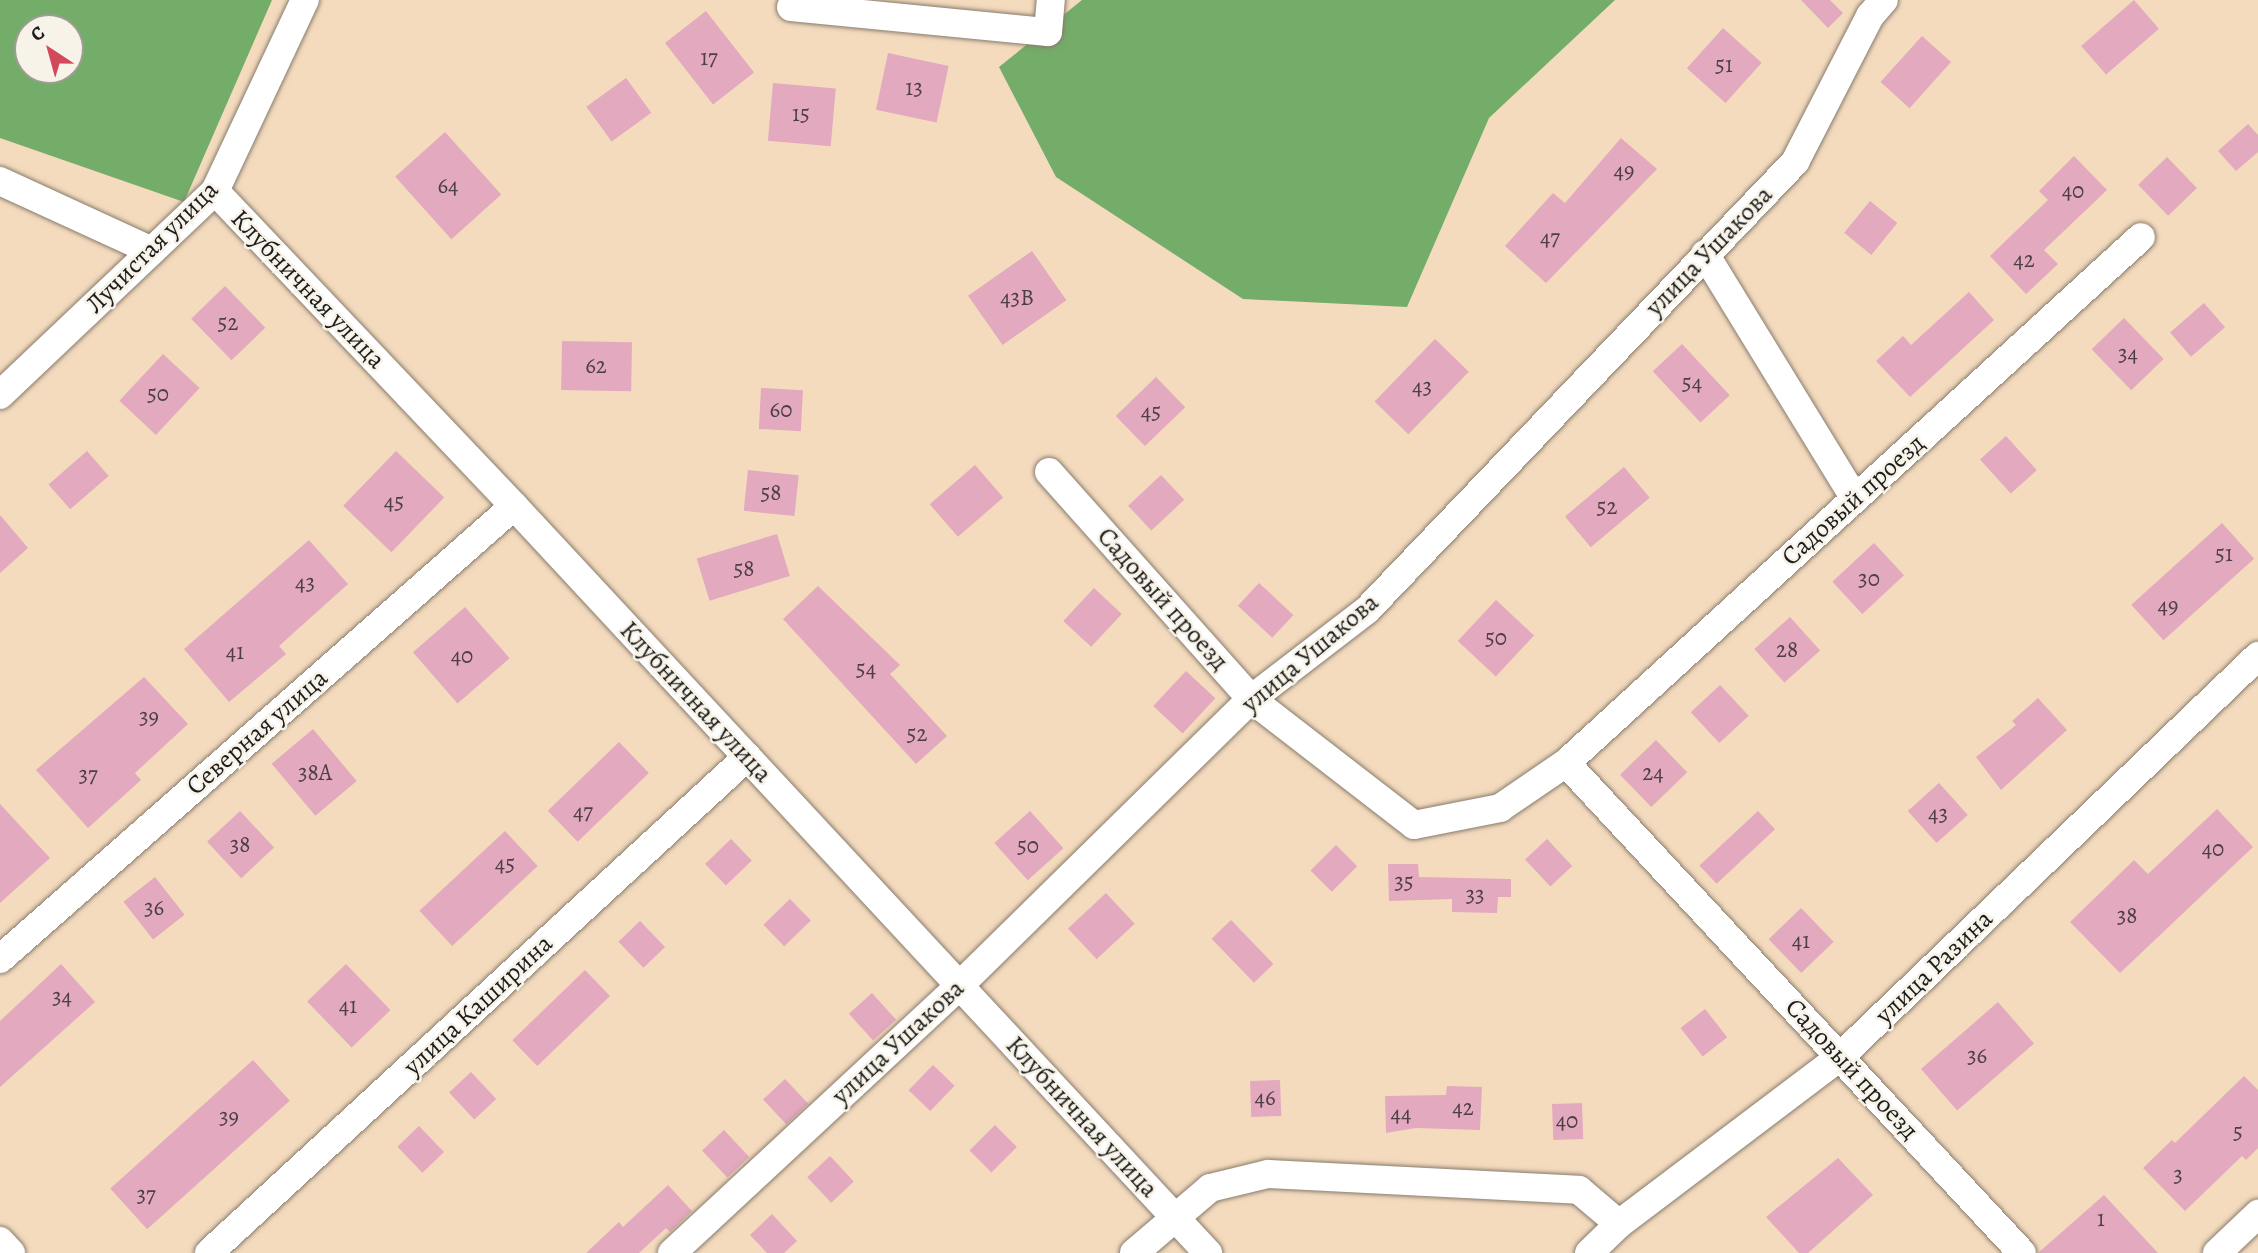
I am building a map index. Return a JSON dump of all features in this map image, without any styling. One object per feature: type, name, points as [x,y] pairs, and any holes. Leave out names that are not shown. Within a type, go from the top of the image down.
[{"type":"street","name":"Лучистая улица","points":[[0,395],[215,191],[306,0]]},
{"type":"street","points":[[791,7],[1048,32],[1051,0]]},
{"type":"street","name":"улица Ушакова","points":[[672,1253],[960,985],[1251,699],[1367,610],[1795,162],[1870,16],[1884,0]]},
{"type":"street","points":[[0,181],[152,251]]},
{"type":"street","name":"Клубничная улица","points":[[215,191],[514,506],[1208,1253]]},
{"type":"street","name":"Садовый проезд","points":[[1049,472],[1251,699],[1414,825],[1500,808],[1566,763],[2141,237]]},
{"type":"street","points":[[1705,254],[1855,499]]},
{"type":"street","name":"Северная улица","points":[[0,958],[514,506]]},
{"type":"street","name":"улица Разина","points":[[1589,1253],[1619,1224],[1841,1056],[2258,656]]},
{"type":"street","name":"улица Каширина","points":[[209,1253],[747,757]]},
{"type":"street","name":"Садовый проезд","points":[[1566,763],[2022,1253]]},
{"type":"street","name":"Клубничная улица","points":[[1173,1216],[1210,1188],[1268,1174],[1579,1190],[1619,1224]]},
{"type":"street","points":[[2217,1253],[2258,1214]]},
{"type":"street","points":[[1134,1253],[1173,1216]]},
{"type":"street","points":[[0,1241],[11,1253]]},
{"type":"green space","points":[[0,0],[272,0],[184,202],[0,138]]},
{"type":"green space","points":[[1082,0],[1615,0],[1489,118],[1407,307],[1243,299],[1056,177],[999,67]]},
{"type":"building","points":[[1801,0],[1830,0],[1843,13],[1828,28]]},
{"type":"building","points":[[2134,0],[2159,29],[2106,75],[2081,46]]},
{"type":"building","points":[[706,11],[754,72],[713,104],[665,43]]},
{"type":"building","points":[[1723,28],[1762,63],[1726,103],[1687,68]]},
{"type":"building","points":[[1922,36],[1951,62],[1909,108],[1881,82]]},
{"type":"building","points":[[888,53],[949,66],[937,123],[876,110]]},
{"type":"building","points":[[626,78],[651,113],[612,142],[586,107]]},
{"type":"building","points":[[773,83],[836,88],[831,146],[768,141]]},
{"type":"building","points":[[2248,124],[2258,135],[2258,152],[2236,171],[2218,151]]},
{"type":"building","points":[[445,132],[501,194],[451,239],[395,177]]},
{"type":"building","points":[[1621,138],[1657,169],[1546,283],[1505,246],[1553,193],[1565,203]]},
{"type":"building","points":[[2074,156],[2107,190],[2044,250],[2058,264],[2026,294],[1990,256],[2048,200],[2039,191]]},
{"type":"building","points":[[2167,157],[2197,188],[2168,216],[2138,185]]},
{"type":"building","points":[[1870,201],[1897,223],[1871,255],[1844,233]]},
{"type":"building","points":[[1032,251],[1066,300],[1003,345],[968,296]]},
{"type":"building","points":[[225,286],[265,328],[231,360],[191,319]]},
{"type":"building","points":[[1969,292],[1994,320],[1910,397],[1876,361],[1903,336],[1911,345]]},
{"type":"building","points":[[2204,303],[2225,327],[2191,357],[2170,333]]},
{"type":"building","points":[[2124,318],[2164,359],[2131,390],[2092,349]]},
{"type":"building","points":[[1435,339],[1469,372],[1408,434],[1375,402]]},
{"type":"building","points":[[562,341],[632,342],[631,391],[561,390]]},
{"type":"building","points":[[1682,344],[1730,395],[1700,422],[1653,371]]},
{"type":"building","points":[[163,354],[200,388],[156,435],[119,401]]},
{"type":"building","points":[[1156,377],[1185,407],[1145,446],[1116,416]]},
{"type":"building","points":[[761,388],[803,390],[801,431],[759,429]]},
{"type":"building","points":[[2006,436],[2037,470],[2011,494],[1980,459]]},
{"type":"building","points":[[87,451],[109,476],[70,509],[49,484]]},
{"type":"building","points":[[396,451],[444,498],[391,552],[343,506]]},
{"type":"building","points":[[975,465],[1003,497],[958,537],[930,504]]},
{"type":"building","points":[[1624,467],[1650,498],[1591,547],[1565,516]]},
{"type":"building","points":[[748,470],[799,475],[794,516],[744,511]]},
{"type":"building","points":[[1161,475],[1184,500],[1151,531],[1128,506]]},
{"type":"building","points":[[0,515],[28,548],[0,573]]},
{"type":"building","points":[[2222,523],[2254,559],[2163,640],[2131,605]]},
{"type":"building","points":[[777,534],[790,576],[710,601],[697,559]]},
{"type":"building","points":[[309,540],[348,584],[279,646],[286,654],[229,702],[184,649]]},
{"type":"building","points":[[1874,543],[1904,575],[1862,614],[1832,582]]},
{"type":"building","points":[[1259,583],[1293,615],[1272,638],[1238,606]]},
{"type":"building","points":[[818,586],[900,665],[890,674],[947,736],[916,764],[783,619]]},
{"type":"building","points":[[1094,588],[1122,614],[1091,647],[1063,621]]},
{"type":"building","points":[[1496,600],[1534,635],[1496,676],[1458,641]]},
{"type":"building","points":[[465,607],[510,658],[458,704],[413,652]]},
{"type":"building","points":[[1790,617],[1820,650],[1784,683],[1754,649]]},
{"type":"building","points":[[1186,671],[1215,698],[1183,733],[1153,706]]},
{"type":"building","points":[[144,677],[188,724],[135,773],[141,780],[88,828],[36,770]]},
{"type":"building","points":[[1720,685],[1749,716],[1719,743],[1691,712]]},
{"type":"building","points":[[2038,698],[2067,730],[2001,790],[1976,757],[2016,725],[2012,721]]},
{"type":"building","points":[[313,729],[357,781],[315,816],[272,764]]},
{"type":"building","points":[[1656,740],[1687,772],[1651,807],[1620,775]]},
{"type":"building","points":[[619,742],[649,773],[578,842],[548,811]]},
{"type":"building","points":[[1939,783],[1968,815],[1937,843],[1908,811]]},
{"type":"building","points":[[0,804],[50,858],[0,903]]},
{"type":"building","points":[[2217,809],[2253,847],[2120,973],[2070,922],[2134,860],[2148,874]]},
{"type":"building","points":[[240,811],[274,848],[241,878],[207,842]]},
{"type":"building","points":[[1030,811],[1063,848],[1028,880],[994,843]]},
{"type":"building","points":[[1758,811],[1775,829],[1717,884],[1699,866]]},
{"type":"building","points":[[505,831],[538,866],[452,946],[419,911]]},
{"type":"building","points":[[731,839],[752,861],[726,886],[705,864]]},
{"type":"building","points":[[1547,839],[1572,866],[1550,887],[1525,859]]},
{"type":"building","points":[[1336,845],[1357,866],[1332,892],[1311,870]]},
{"type":"building","points":[[1388,864],[1418,864],[1419,877],[1511,879],[1511,897],[1498,897],[1497,913],[1452,912],[1452,899],[1389,901]]},
{"type":"building","points":[[155,877],[185,915],[153,939],[123,902]]},
{"type":"building","points":[[1106,893],[1135,924],[1097,959],[1068,928]]},
{"type":"building","points":[[790,899],[811,921],[784,946],[763,925]]},
{"type":"building","points":[[1801,908],[1834,942],[1801,973],[1769,939]]},
{"type":"building","points":[[1231,920],[1273,964],[1254,983],[1212,939]]},
{"type":"building","points":[[640,921],[665,947],[643,968],[618,942]]},
{"type":"building","points":[[61,964],[95,1002],[0,1087],[0,1021]]},
{"type":"building","points":[[346,964],[390,1010],[352,1048],[307,1002]]},
{"type":"building","points":[[585,970],[610,996],[537,1066],[512,1040]]},
{"type":"building","points":[[872,993],[896,1020],[873,1040],[849,1014]]},
{"type":"building","points":[[1998,1002],[2034,1044],[1957,1110],[1921,1069]]},
{"type":"building","points":[[1705,1009],[1727,1037],[1703,1056],[1681,1028]]},
{"type":"building","points":[[253,1060],[290,1101],[147,1229],[110,1188]]},
{"type":"building","points":[[933,1065],[955,1086],[930,1111],[909,1090]]},
{"type":"building","points":[[471,1072],[496,1099],[474,1120],[449,1092]]},
{"type":"building","points":[[2244,1076],[2258,1090],[2258,1148],[2246,1160],[2242,1156],[2185,1211],[2143,1168],[2172,1140],[2175,1143]]},
{"type":"building","points":[[785,1079],[808,1104],[786,1124],[763,1099]]},
{"type":"building","points":[[1280,1080],[1281,1116],[1251,1117],[1250,1081]]},
{"type":"building","points":[[1447,1086],[1482,1087],[1480,1130],[1416,1128],[1386,1133],[1385,1096],[1446,1095]]},
{"type":"building","points":[[1582,1103],[1583,1139],[1553,1140],[1552,1104]]},
{"type":"building","points":[[995,1125],[1017,1147],[991,1172],[970,1150]]},
{"type":"building","points":[[419,1126],[444,1152],[422,1173],[397,1147]]},
{"type":"building","points":[[724,1130],[749,1157],[727,1178],[702,1150]]},
{"type":"building","points":[[830,1156],[854,1182],[831,1203],[807,1177]]},
{"type":"building","points":[[1838,1158],[1873,1195],[1808,1253],[1799,1253],[1766,1217]]},
{"type":"building","points":[[668,1185],[692,1211],[670,1232],[666,1228],[639,1253],[586,1253],[619,1222],[623,1227]]},
{"type":"building","points":[[2104,1195],[2158,1253],[2038,1253]]},
{"type":"building","points":[[772,1214],[797,1241],[784,1253],[767,1253],[750,1235]]}]
